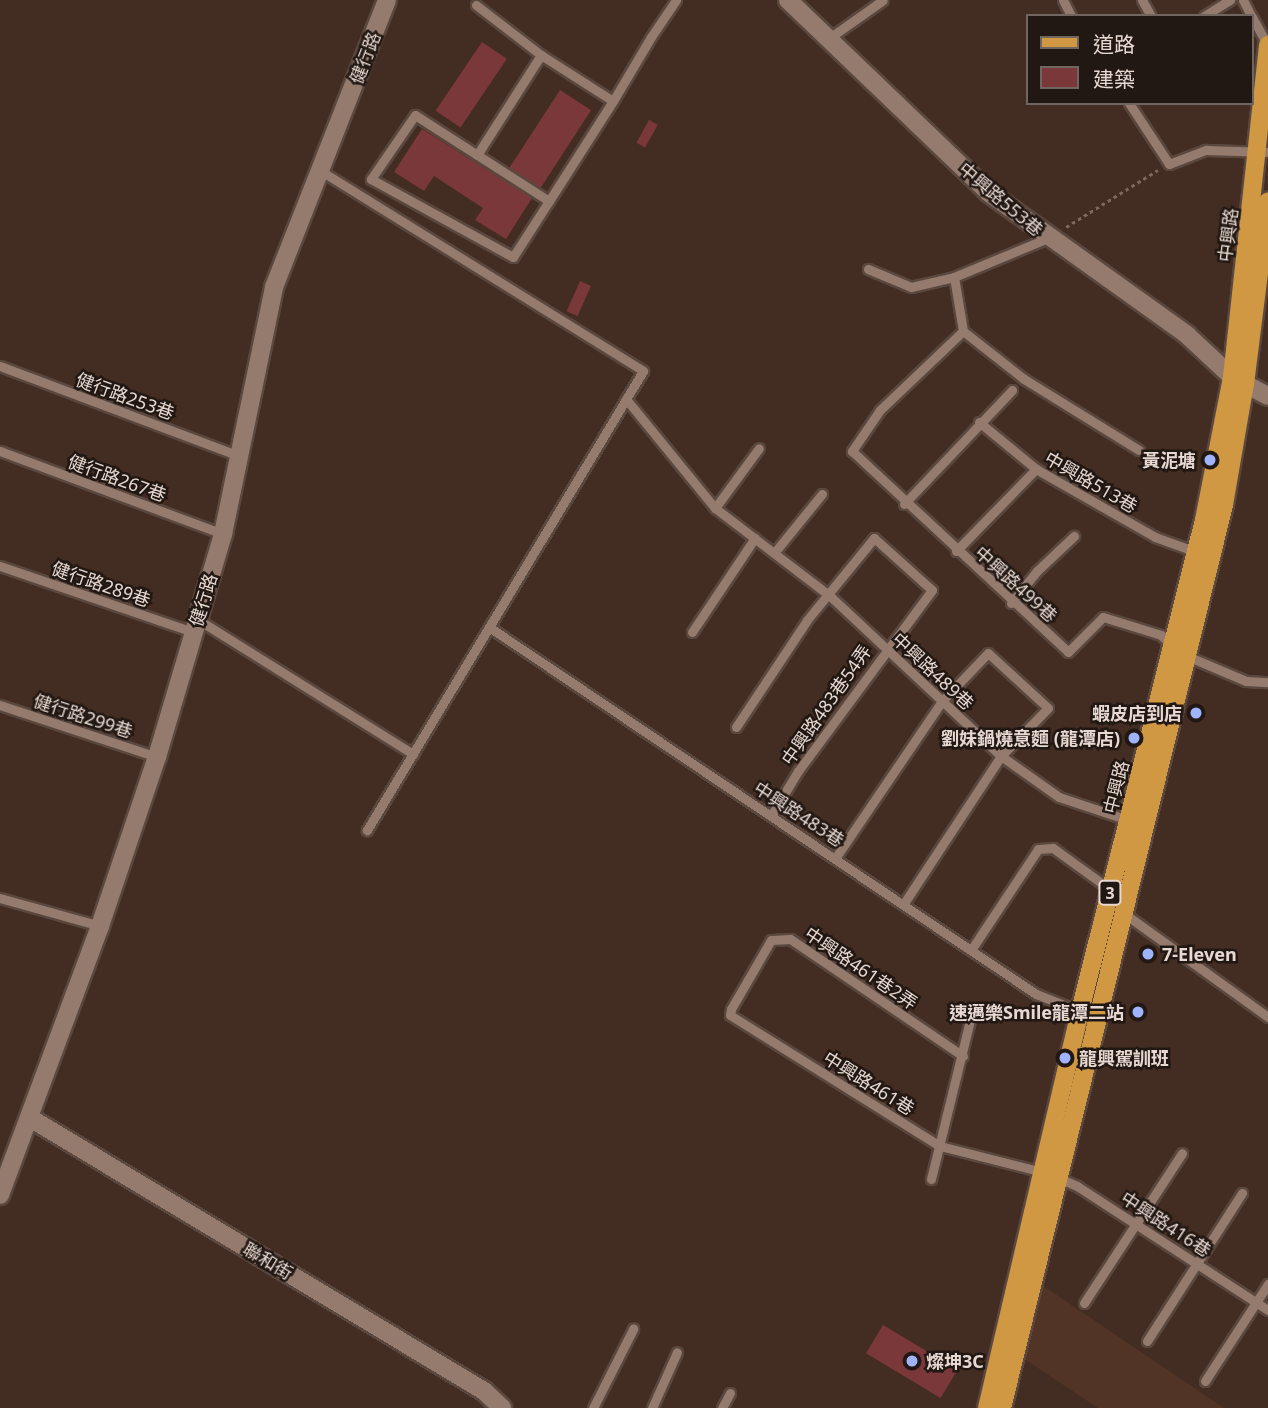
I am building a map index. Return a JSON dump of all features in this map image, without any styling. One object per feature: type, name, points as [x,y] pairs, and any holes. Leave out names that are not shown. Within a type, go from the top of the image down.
[{"type":"main road","name":"中興路","points":[[1002,1408],[1051,1175],[1114,903],[1138,822],[1180,651],[1224,505],[1264,152],[1268,46]]},
{"type":"main road","name":"中興路","points":[[1180,651],[1196,552],[1239,380],[1268,201]]},
{"type":"main road","name":"中興路","points":[[1114,903],[1138,822]]},
{"type":"main road","name":"中興路","points":[[987,1408],[1051,1175]]},
{"type":"street","name":"健行路","points":[[0,1195],[100,926],[157,757],[223,534],[274,287],[385,1]]},
{"type":"street","name":"中興路553巷","points":[[794,2],[828,39],[989,193],[1187,335],[1239,380],[1268,396]]},
{"type":"street","name":"聯和街","points":[[30,1118],[484,1391],[502,1408]]},
{"type":"lane","points":[[550,201],[415,115],[371,179],[513,257],[550,201],[676,0]]},
{"type":"lane","points":[[828,39],[883,0]]},
{"type":"lane","points":[[1208,14],[1230,0]]},
{"type":"lane","points":[[476,5],[541,55],[613,101]]},
{"type":"lane","points":[[1254,21],[1268,46]]},
{"type":"lane","points":[[477,155],[541,55]]},
{"type":"lane","points":[[1130,105],[1168,164],[1206,150],[1264,152]]},
{"type":"lane","points":[[321,171],[643,371],[367,830]]},
{"type":"lane","points":[[868,269],[911,287],[954,277],[1048,237]]},
{"type":"lane","points":[[954,277],[963,331],[1024,379],[1139,450]]},
{"type":"lane","name":"中興路499巷","points":[[963,331],[880,410],[852,451],[904,504],[1011,603],[1069,652],[1103,617],[1161,635],[1180,651]]},
{"type":"lane","name":"健行路253巷","points":[[0,366],[239,456]]},
{"type":"lane","points":[[904,504],[1012,390]]},
{"type":"lane","name":"中興路489巷","points":[[626,399],[715,508],[830,596],[1001,756],[1059,797],[1138,822]]},
{"type":"lane","name":"中興路513巷","points":[[979,422],[1036,470],[1155,537],[1196,552]]},
{"type":"lane","points":[[715,508],[759,448]]},
{"type":"lane","name":"健行路267巷","points":[[0,451],[223,534]]},
{"type":"lane","points":[[956,551],[1036,470]]},
{"type":"lane","points":[[775,553],[822,494]]},
{"type":"lane","points":[[1011,603],[1037,570],[1074,537]]},
{"type":"lane","points":[[692,632],[755,538]]},
{"type":"lane","name":"中興路483巷54弄","points":[[771,816],[798,771],[886,648],[932,590],[874,538],[830,596]]},
{"type":"lane","name":"健行路289巷","points":[[0,566],[195,626],[413,754]]},
{"type":"lane","points":[[736,727],[807,620],[830,596]]},
{"type":"lane","name":"中興路483巷","points":[[489,627],[1036,993],[1088,1014]]},
{"type":"lane","points":[[1180,651],[1246,681],[1268,682]]},
{"type":"lane","points":[[836,857],[942,701],[988,653],[1048,708],[1001,756],[904,903]]},
{"type":"lane","name":"健行路299巷","points":[[0,705],[157,757]]},
{"type":"lane","points":[[971,950],[1038,849],[1053,848],[1114,903],[1268,1017]]},
{"type":"lane","points":[[0,898],[100,926]]},
{"type":"lane","name":"中興路461巷2弄","points":[[752,974],[771,940],[790,939],[963,1056]]},
{"type":"lane","name":"中興路461巷","points":[[752,974],[730,1015],[940,1146],[1051,1175]]},
{"type":"lane","points":[[931,1180],[973,1008]]},
{"type":"lane","points":[[1084,1303],[1182,1153]]},
{"type":"lane","name":"中興路416巷","points":[[1051,1175],[1137,1225],[1268,1310]]},
{"type":"lane","points":[[1147,1341],[1242,1193]]},
{"type":"lane","points":[[1205,1381],[1268,1284]]},
{"type":"lane","points":[[593,1408],[633,1329]]},
{"type":"lane","points":[[652,1408],[677,1352]]},
{"type":"lane","points":[[722,1408],[730,1393]]},
{"type":"path","points":[[1048,237],[1168,164]]},
{"type":"shaded area","points":[[1042,1285],[1224,1408],[1098,1408],[1023,1358]]},
{"type":"building","points":[[482,42],[507,59],[460,128],[436,111]]},
{"type":"building","points":[[560,90],[591,110],[540,188],[509,168]]},
{"type":"building","points":[[649,120],[658,125],[645,148],[636,143]]},
{"type":"building","points":[[422,129],[532,198],[506,239],[475,220],[483,208],[434,176],[424,191],[394,172]]},
{"type":"building","points":[[580,281],[591,286],[578,316],[567,311]]},
{"type":"building","name":"燦坤3C","points":[[883,1325],[958,1370],[941,1398],[866,1353]]},
{"type":"place","name":"黃泥塘","points":[[1210,460]]},
{"type":"place","name":"蝦皮店到店","points":[[1196,713]]},
{"type":"place","name":"劉妹鍋燒意麵 (龍潭店)","points":[[1134,738]]},
{"type":"place","name":"7-Eleven","points":[[1148,954]]},
{"type":"place","name":"速邁樂Smile龍潭二站","points":[[1138,1012]]},
{"type":"place","name":"龍興駕訓班","points":[[1065,1058]]},
{"type":"place","name":"燦坤3C","points":[[912,1361]]}]
